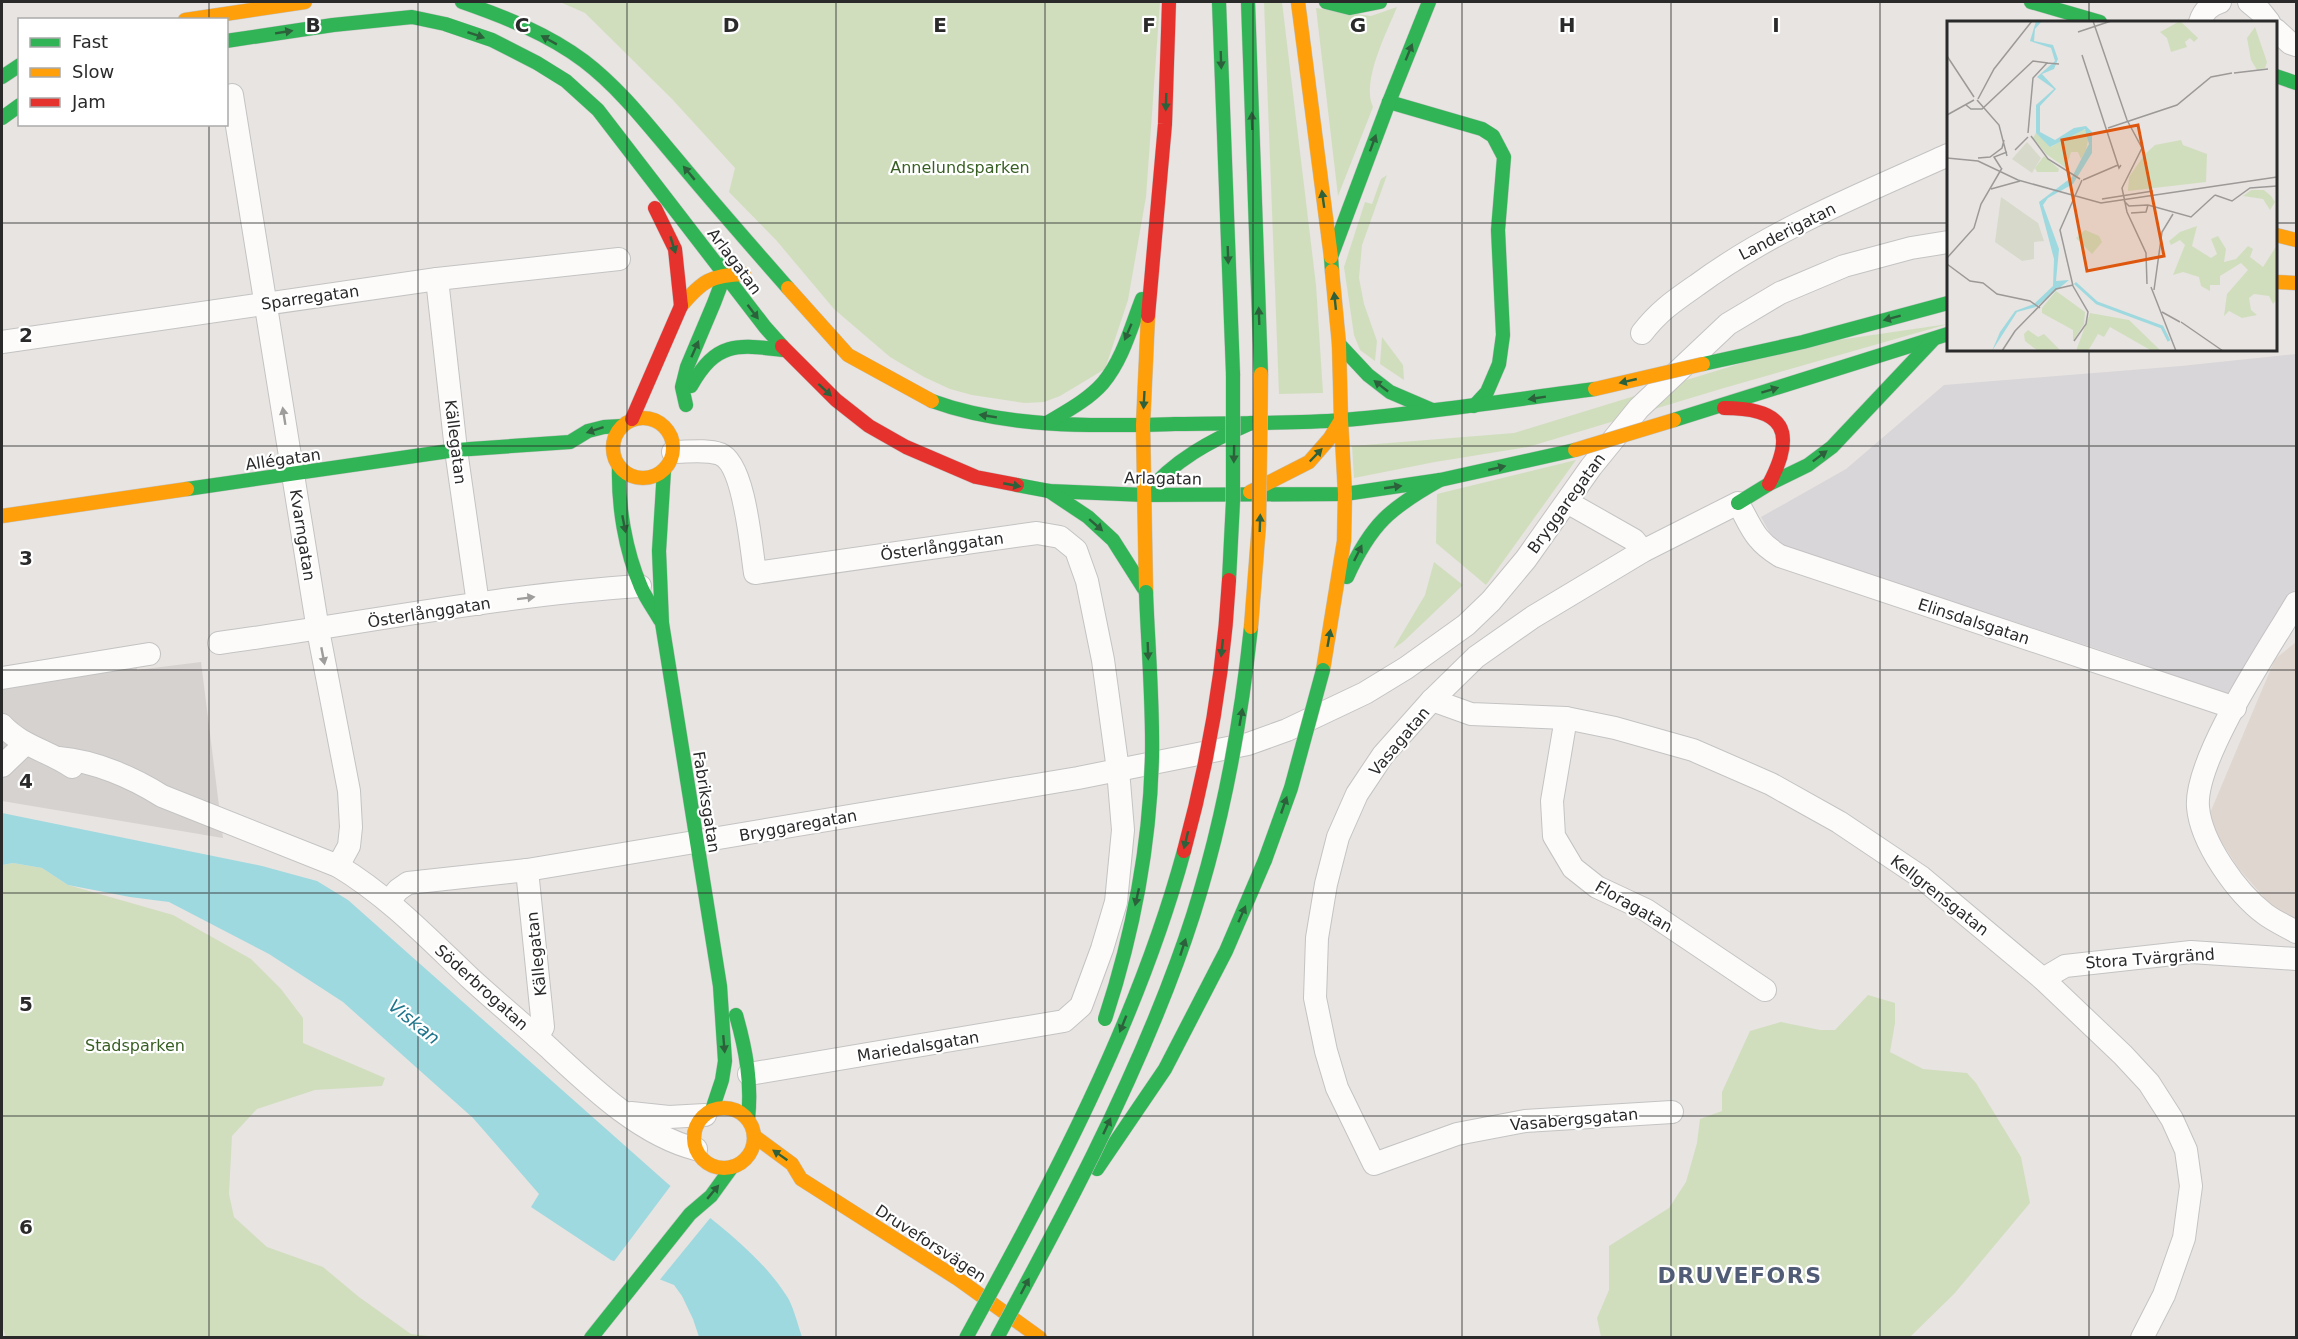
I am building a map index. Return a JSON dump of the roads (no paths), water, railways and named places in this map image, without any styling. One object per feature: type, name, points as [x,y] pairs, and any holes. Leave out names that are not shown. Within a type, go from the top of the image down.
[{"type":"main road","points":[[198,18],[305,2]]},
{"type":"main road","name":"Arlagatan","points":[[462,2],[503,16],[552,40],[584,61],[621,93],[726,218],[848,355],[923,398],[980,415],[1047,423],[1143,426],[1341,420],[1433,411],[1595,389],[1803,342],[1947,303]]},
{"type":"main road","points":[[1101,1030],[1124,953],[1142,874],[1148,823],[1151,777],[1143,426],[1150,278],[1165,124],[1169,2]]},
{"type":"main road","points":[[966,1338],[1023,1234],[1094,1093],[1150,957],[1177,876],[1215,711],[1226,613],[1234,445],[1219,2]]},
{"type":"main road","points":[[997,1338],[1090,1161],[1141,1053],[1178,961],[1203,884],[1226,795],[1242,712],[1254,617],[1260,527],[1261,374],[1248,2]]},
{"type":"main road","points":[[1052,1235],[1165,1069],[1226,951],[1265,860],[1291,788],[1323,670],[1344,541],[1345,494],[1340,344],[1298,2]]},
{"type":"main road","points":[[1326,2],[1350,8],[1380,2]]},
{"type":"main road","points":[[1331,257],[1429,2]]},
{"type":"main road","points":[[2031,2],[2096,21]]},
{"type":"main road","name":"Arlagatan","points":[[228,41],[333,25],[412,17],[445,24],[492,40],[537,63],[566,81],[598,110],[783,350],[836,400],[869,426],[906,447],[976,477],[1049,491],[1145,495],[1345,494],[1440,480]]},
{"type":"main road","points":[[2,67],[18,65]]},
{"type":"main road","points":[[2,77],[18,66]]},
{"type":"main road","points":[[2277,76],[2296,83]]},
{"type":"main road","points":[[1380,85],[1389,102],[1471,124],[1493,136],[1504,157],[1498,230],[1503,335],[1499,364],[1487,392],[1474,406]]},
{"type":"main road","points":[[2,118],[18,106]]},
{"type":"main road","points":[[620,137],[633,171],[668,231],[675,249],[681,306]]},
{"type":"main road","points":[[685,414],[682,387],[687,367],[725,274],[728,244],[726,218]]},
{"type":"main road","points":[[2277,234],[2296,240]]},
{"type":"main road","points":[[617,463],[612,445],[627,423],[640,397],[681,306],[707,278],[725,274],[744,274],[754,278]]},
{"type":"main road","points":[[1047,423],[1078,405],[1104,382],[1115,365],[1150,278]]},
{"type":"main road","points":[[2277,282],[2296,283]]},
{"type":"main road","points":[[786,306],[826,343],[848,355]]},
{"type":"main road","points":[[1334,606],[1360,547],[1374,526],[1403,501],[1440,480],[1575,450],[1947,334]]},
{"type":"main road","points":[[1738,503],[1769,484],[1808,465],[1832,447],[1934,338]]},
{"type":"main road","points":[[1340,344],[1368,375],[1390,392],[1433,411]]},
{"type":"main road","points":[[597,453],[617,463],[625,472],[640,478],[649,478],[670,455],[681,433],[690,389],[699,370],[716,354],[734,346],[751,345],[783,350]]},
{"type":"main road","points":[[1707,409],[1750,408],[1762,411],[1774,418],[1784,437],[1785,449],[1782,460],[1769,484]]},
{"type":"main road","points":[[627,423],[650,418],[658,422],[670,435],[670,455]]},
{"type":"main road","points":[[1243,495],[1309,462],[1320,452],[1341,420]]},
{"type":"main road","name":"Allégatan","points":[[2,516],[456,450],[575,444],[588,431],[627,423]]},
{"type":"main road","points":[[1145,495],[1158,477],[1191,452],[1251,423]]},
{"type":"main road","name":"Fabriksgatan","points":[[670,455],[660,511],[662,623],[720,986],[725,1062],[720,1090],[709,1112]]},
{"type":"main road","name":"Fabriksgatan","points":[[617,463],[617,483],[621,505],[640,586],[662,623]]},
{"type":"main road","points":[[1049,491],[1088,517],[1113,540],[1146,592]]},
{"type":"main road","name":"Fabriksgatan","points":[[720,986],[732,1002],[745,1043],[749,1074],[748,1119]]},
{"type":"main road","points":[[1023,1234],[1079,1090]]},
{"type":"main road","points":[[731,1109],[748,1119],[754,1136],[751,1151],[745,1160],[734,1166],[722,1168],[698,1158],[694,1132],[697,1124],[709,1112],[731,1109]]},
{"type":"main road","name":"Druveforsvägen","points":[[754,1136],[792,1164],[794,1179],[958,1279],[1040,1338]]},
{"type":"main road","points":[[734,1166],[751,1170]]},
{"type":"main road","points":[[591,1338],[690,1214],[711,1196],[734,1166]]},
{"type":"main road","points":[[690,1214],[693,1197]]},
{"type":"street","points":[[2200,21],[2211,5],[2220,2]]},
{"type":"street","points":[[2249,2],[2262,12],[2268,21]]},
{"type":"street","points":[[2277,31],[2290,43],[2296,45]]},
{"type":"street","name":"Kvarngatan","points":[[232,95],[318,630],[349,792],[351,827],[349,846],[338,866]]},
{"type":"street","name":"Landerigatan","points":[[1642,333],[1657,314],[1730,261],[1824,211],[1947,155]]},
{"type":"street","name":"Bryggaregatan","points":[[388,901],[408,883],[527,870],[697,843],[1118,770],[1248,744],[1287,730],[1365,693],[1406,668],[1466,625],[1526,559],[1592,467],[1639,408],[1728,324],[1780,293],[1844,266],[1911,248],[1947,242]]},
{"type":"street","name":"Sparregatan","points":[[2,342],[436,279],[619,259]]},
{"type":"street","name":"Källegatan","points":[[436,279],[456,450],[478,604]]},
{"type":"street","name":"Österlånggatan","points":[[670,455],[712,453],[720,454],[730,461],[739,478],[756,573],[1037,533],[1060,537],[1076,550],[1087,581],[1103,660],[1118,770]]},
{"type":"street","points":[[1567,502],[1634,540],[1643,551]]},
{"type":"street","name":"Vasagatan","points":[[1374,1164],[1337,1088],[1326,1051],[1315,998],[1317,938],[1326,884],[1338,837],[1357,794],[1383,755],[1432,700],[1476,657],[1533,618],[1643,551],[1738,503]]},
{"type":"street","name":"Elinsdalsgatan","points":[[1738,503],[1751,531],[1765,547],[1780,556],[2235,708]]},
{"type":"street","name":"Österlånggatan","points":[[219,643],[318,630],[478,604],[601,588],[640,586]]},
{"type":"street","points":[[2296,603],[2235,708],[2202,776],[2198,807],[2207,839],[2241,894],[2266,915],[2296,932]]},
{"type":"street","points":[[2,678],[149,654]]},
{"type":"street","name":"Kellgrensgatan","points":[[1432,700],[1471,714],[1566,718],[1615,728],[1693,750],[1771,784],[1839,822],[1921,877],[2043,979],[2123,1055],[2148,1083],[2172,1119],[2186,1150],[2191,1186],[2184,1238],[2164,1295],[2142,1338]]},
{"type":"street","name":"Floragatan","points":[[1566,718],[1552,801],[1554,836],[1573,868],[1597,887],[1646,910],[1765,990]]},
{"type":"street","name":"Söderbrogatan","points":[[2,725],[25,744],[59,758],[78,759],[143,784],[162,796],[338,866],[360,879],[388,901],[595,1091],[623,1112],[698,1158]]},
{"type":"street","points":[[2,766],[25,744]]},
{"type":"street","name":"Bryggaregatan","points":[[1123,830],[1134,805],[1158,776],[1178,759]]},
{"type":"street","points":[[1118,770],[1123,830]]},
{"type":"street","name":"Mariedalsgatan","points":[[749,1074],[1064,1021],[1081,1006],[1102,949],[1116,902],[1123,830]]},
{"type":"street","name":"Källegatan","points":[[527,870],[543,1026],[537,1037]]},
{"type":"street","name":"Stora Tvärgränd","points":[[2043,979],[2066,966],[2191,952],[2296,959]]},
{"type":"street","points":[[623,1112],[669,1117],[709,1112]]},
{"type":"street","name":"Vasabergsgatan","points":[[1374,1164],[1457,1134],[1525,1121],[1672,1112]]},
{"type":"water","name":"Viskan","points":[[2,813],[262,866],[317,881],[348,900],[667,1183],[748,1250],[788,1298],[802,1337],[699,1337],[682,1296],[674,1285],[611,1260],[531,1207],[539,1194],[473,1118],[343,1002],[269,954],[169,902],[68,885],[42,868],[13,863],[2,865]]},
{"type":"district","name":"DRUVEFORS","points":[[1740,1275]]},
{"type":"park label","name":"Annelundsparken","points":[[960,167]]},
{"type":"park label","name":"Stadsparken","points":[[135,1045]]}]
